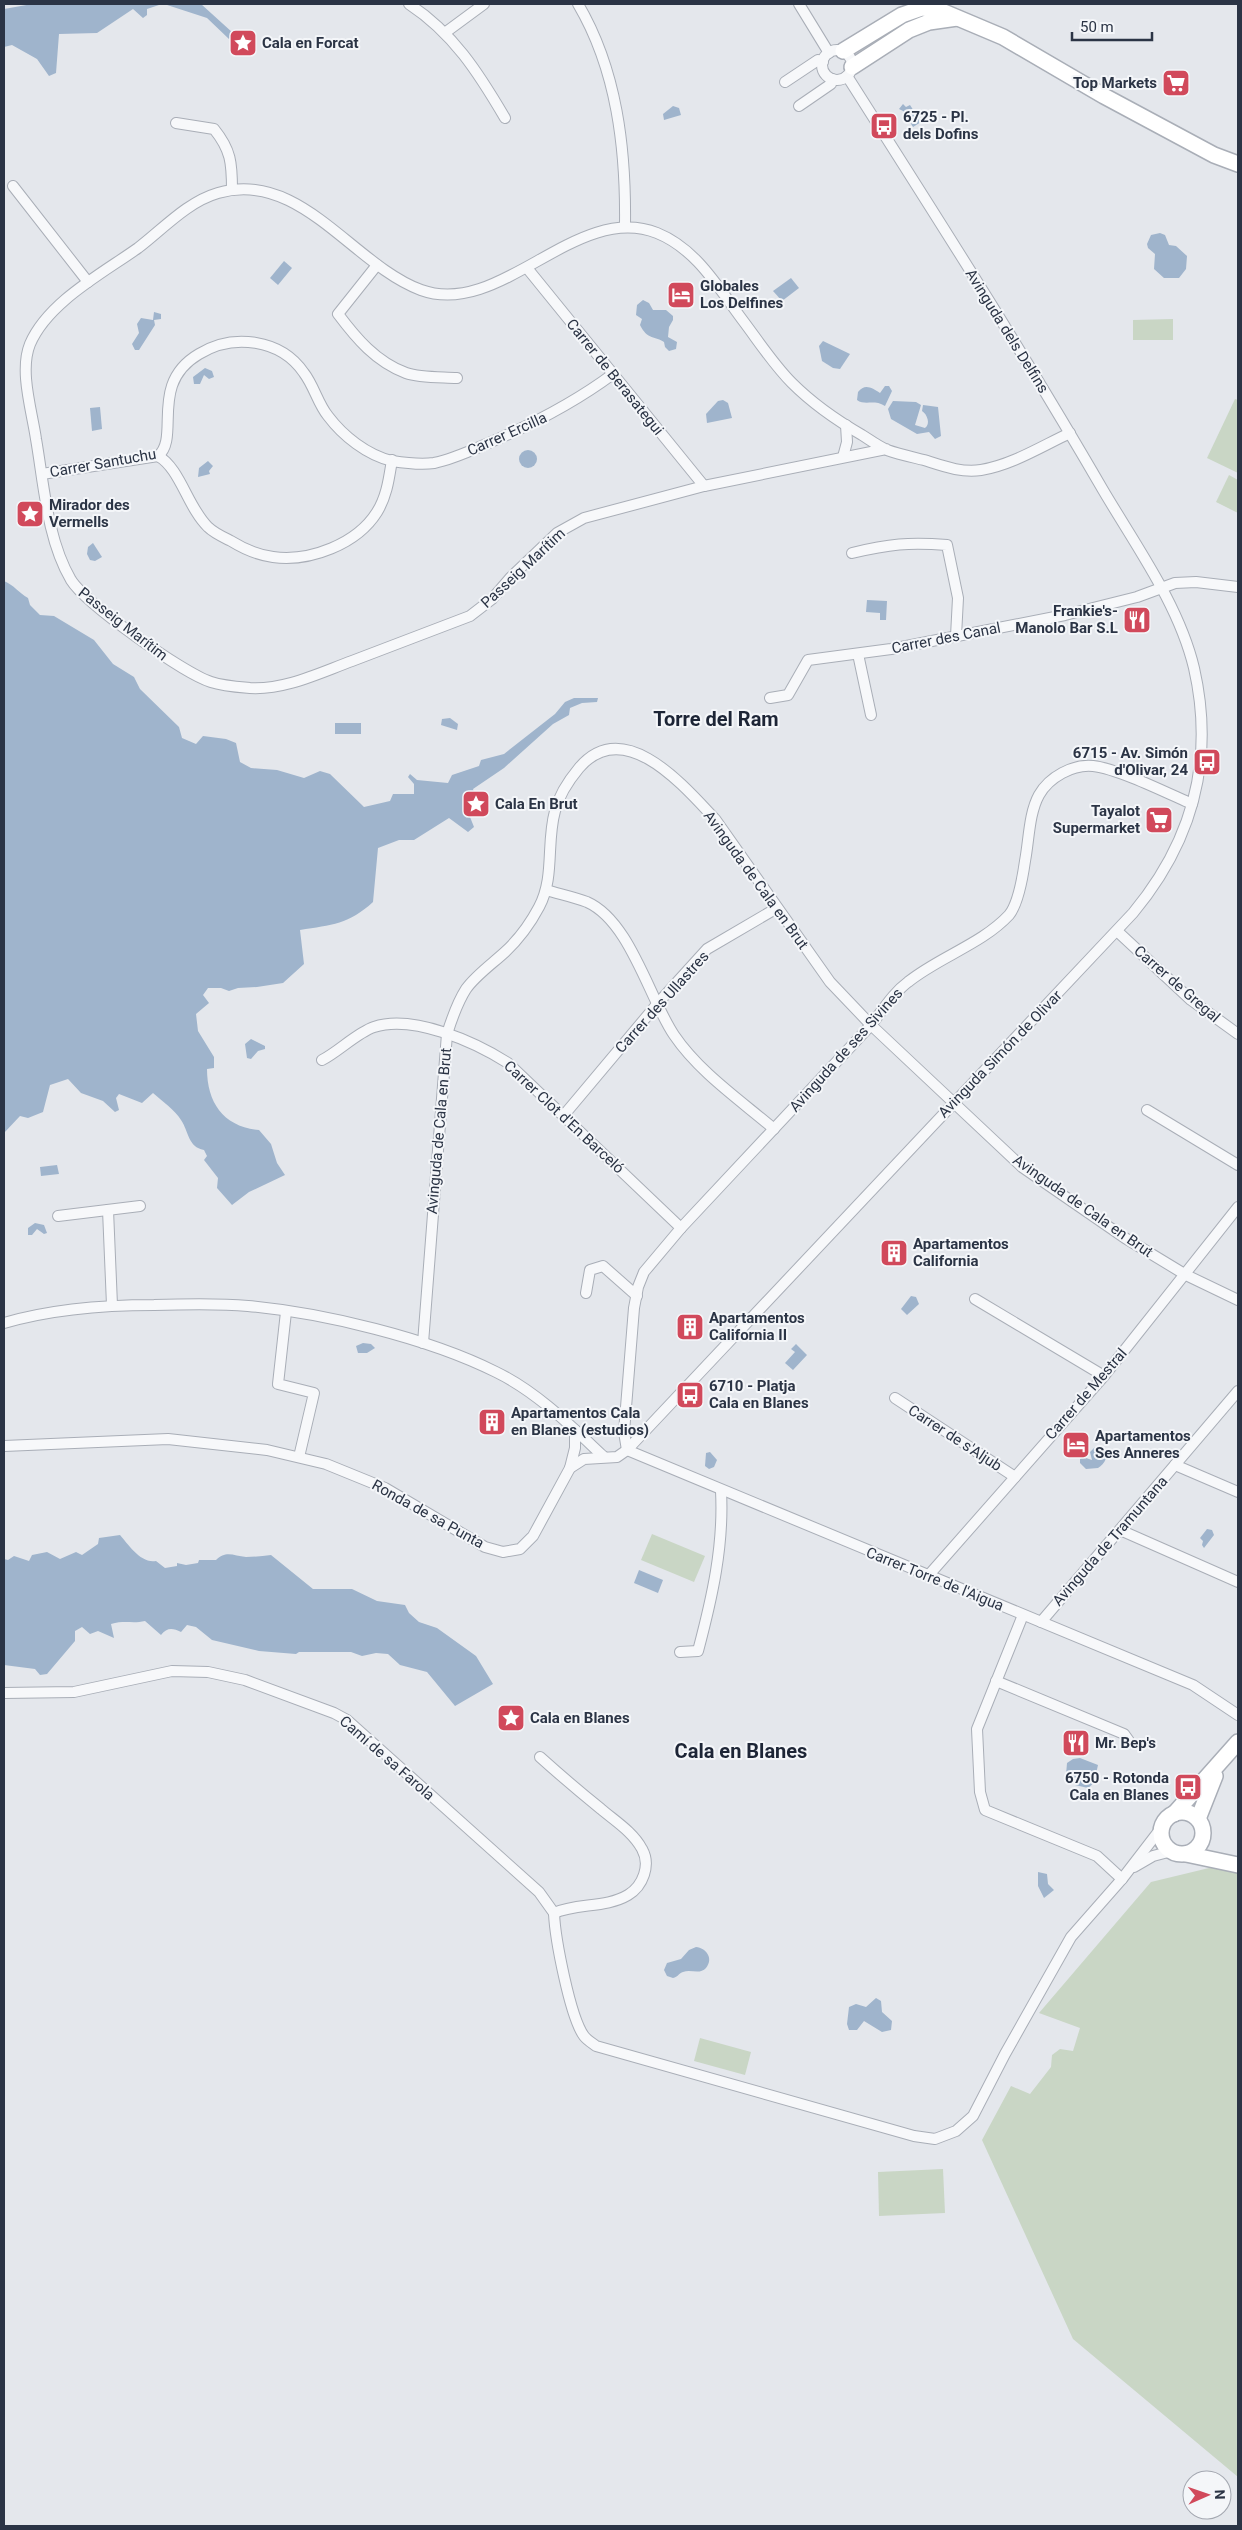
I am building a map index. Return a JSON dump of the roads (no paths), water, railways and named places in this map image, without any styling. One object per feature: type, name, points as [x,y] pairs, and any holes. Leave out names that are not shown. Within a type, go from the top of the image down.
[{"type":"street","points":[[409,4],[446,32],[485,84],[505,118]]},
{"type":"street","points":[[446,32],[484,4]]},
{"type":"street","points":[[578,4],[589,23],[612,91],[623,150],[624,225],[654,232],[673,241],[693,255],[789,381],[829,415],[886,449],[953,470],[976,471],[1003,465],[1070,433]]},
{"type":"street","points":[[799,4],[836,52],[850,57],[849,71]]},
{"type":"street","points":[[823,62],[836,52],[902,15],[922,8],[939,10],[1003,37],[1214,155],[1238,164]]},
{"type":"street","points":[[823,62],[824,72],[832,78],[839,80],[849,71],[910,30],[930,22],[957,18]]},
{"type":"street","points":[[785,82],[818,60],[823,62]]},
{"type":"street","name":"Avinguda dels Delfins","points":[[849,71],[1070,433],[1160,588]]},
{"type":"street","points":[[799,106],[831,84],[832,78]]},
{"type":"street","points":[[176,123],[214,129],[227,145],[232,172],[232,190]]},
{"type":"street","points":[[14,186],[88,282]]},
{"type":"street","name":"Passeig Marítim","points":[[624,225],[583,237],[545,256],[527,268],[485,285],[459,293],[439,295],[420,290],[395,278],[298,206],[284,198],[255,191],[232,190],[213,194],[184,211],[139,247],[88,282],[58,307],[40,326],[28,348],[27,373],[42,474],[54,535],[64,564],[78,590],[88,600],[181,668],[212,683],[252,688],[277,687],[470,616],[492,600],[511,577],[557,533],[584,518],[704,486],[886,449]]},
{"type":"street","points":[[377,265],[338,314],[360,343],[382,360],[406,374],[456,378]]},
{"type":"street","name":"Carrer de Berasategui","points":[[527,268],[704,486]]},
{"type":"street","name":"Carrer Ercilla","points":[[161,454],[167,441],[168,402],[171,387],[179,372],[199,353],[214,347],[242,341],[266,345],[292,359],[305,374],[326,415],[341,432],[361,446],[392,460],[416,464],[433,463],[460,455],[541,420],[581,398],[613,374]]},
{"type":"street","points":[[843,457],[847,442],[846,425]]},
{"type":"street","points":[[161,454],[170,465],[192,508],[209,528],[251,552],[273,557],[294,558],[333,548],[347,540],[377,512],[386,492],[392,460]]},
{"type":"street","name":"Carrer Santuchu","points":[[42,474],[161,454]]},
{"type":"street","points":[[852,553],[888,544],[912,542],[947,545],[958,598],[956,636]]},
{"type":"street","name":"Carrer des Canal","points":[[770,698],[788,695],[808,660],[858,654],[1065,614],[1137,597],[1175,583],[1196,582],[1238,587]]},
{"type":"street","name":"Avinguda Simón de Olivar","points":[[627,1450],[1117,931],[1153,890],[1167,867],[1187,825],[1201,751],[1197,686],[1183,634],[1174,610],[1160,588]]},
{"type":"street","points":[[858,654],[870,715]]},
{"type":"street","name":"Avinguda de Cala en Brut","points":[[423,1343],[448,1034],[454,1011],[468,987],[524,932],[540,906],[546,890],[555,811],[561,796],[574,774],[588,759],[604,752],[622,749],[646,757],[693,796],[714,819],[830,982],[871,1025],[1022,1167],[1125,1238],[1186,1275],[1238,1300]]},
{"type":"street","name":"Avinguda de ses Sivines","points":[[627,1450],[624,1432],[637,1296],[644,1272],[681,1228],[871,1025],[894,995],[908,982],[996,926],[1011,913],[1022,880],[1033,815],[1039,795],[1052,778],[1072,769],[1092,766],[1110,770],[1192,804]]},
{"type":"street","points":[[546,890],[588,902],[609,918],[644,974],[673,1034],[697,1063],[774,1130]]},
{"type":"street","name":"Carrer des Ullastres","points":[[564,1115],[658,1003],[707,949],[777,908]]},
{"type":"street","name":"Carrer de Gregal","points":[[1117,931],[1191,1000],[1238,1034]]},
{"type":"street","name":"Carrer Clot d'En Barceló","points":[[322,1060],[338,1052],[371,1028],[384,1024],[402,1023],[448,1034],[475,1044],[508,1063],[681,1228]]},
{"type":"street","points":[[1147,1110],[1238,1166]]},
{"type":"street","points":[[58,1216],[140,1206]]},
{"type":"street","name":"Carrer de Mestral","points":[[928,1576],[1104,1376],[1186,1275],[1238,1207]]},
{"type":"street","points":[[108,1210],[112,1305]]},
{"type":"street","points":[[586,1293],[590,1270],[604,1266],[637,1296]]},
{"type":"street","points":[[975,1298],[1104,1376]]},
{"type":"street","points":[[4,1324],[34,1316],[112,1305],[212,1304],[249,1306],[351,1324],[423,1343],[497,1372],[536,1397],[603,1456]]},
{"type":"street","points":[[286,1312],[278,1384],[314,1393],[299,1457]]},
{"type":"street","name":"Avinguda de Tramuntana","points":[[1040,1622],[1237,1394]]},
{"type":"street","name":"Carrer de s'Aljub","points":[[895,1398],[1015,1477]]},
{"type":"street","name":"Ronda de sa Punta","points":[[4,1446],[168,1439],[257,1448],[326,1464],[385,1488],[485,1547],[503,1552],[520,1549],[533,1536],[570,1468],[575,1448],[575,1430]]},
{"type":"street","points":[[570,1468],[584,1459],[603,1456],[617,1457],[627,1450]]},
{"type":"street","name":"Carrer Torre de l'Aigua","points":[[627,1450],[1193,1685],[1238,1715]]},
{"type":"street","points":[[1175,1465],[1238,1492]]},
{"type":"street","points":[[680,1652],[698,1651],[713,1596],[721,1540],[721,1490]]},
{"type":"street","points":[[1120,1530],[1238,1582]]},
{"type":"street","points":[[1023,1615],[977,1729],[980,1792],[985,1810],[1097,1856],[1122,1879]]},
{"type":"street","name":"Camí de sa Farola","points":[[4,1693],[74,1692],[172,1671],[208,1672],[245,1680],[334,1713],[347,1720],[538,1892],[554,1913]]},
{"type":"street","points":[[996,1681],[1124,1734],[1129,1741]]},
{"type":"street","points":[[540,1757],[634,1836],[645,1858],[645,1870],[640,1884],[628,1895],[610,1902],[564,1909],[554,1913],[554,1932],[574,2013],[585,2038],[596,2046],[914,2136],[935,2139],[956,2131],[973,2116],[1005,2054],[1071,1937],[1122,1879],[1166,1820],[1174,1814],[1238,1742]]},
{"type":"street","points":[[1129,1870],[1154,1856],[1179,1852],[1200,1844],[1202,1805],[1220,1764]]},
{"type":"street","points":[[1174,1814],[1189,1813],[1200,1824],[1210,1843],[1236,1865]]},
{"type":"street","points":[[1162,1827],[1162,1838],[1165,1845],[1179,1852],[1236,1865]]},
{"type":"water","points":[[32,4],[162,4],[147,9],[147,15],[143,18],[133,9],[97,33],[59,34],[56,73],[49,76],[37,59],[12,45],[4,47],[4,9]]},
{"type":"water","points":[[164,4],[201,4],[233,33],[229,39],[207,18]]},
{"type":"water","points":[[903,104],[906,107],[910,105],[921,122],[913,127],[903,111],[899,109]]},
{"type":"water","points":[[673,106],[679,108],[681,115],[664,120],[663,114]]},
{"type":"water","points":[[1160,233],[1165,235],[1169,245],[1176,246],[1187,256],[1186,269],[1179,278],[1164,278],[1154,269],[1155,254],[1148,248],[1147,244],[1151,235]]},
{"type":"water","points":[[284,261],[292,268],[278,285],[270,278]]},
{"type":"water","points":[[791,278],[799,288],[782,301],[773,291]]},
{"type":"water","points":[[643,300],[649,303],[653,310],[666,310],[673,316],[668,337],[677,342],[676,349],[669,351],[665,347],[664,342],[643,330],[640,325],[642,319],[636,315],[637,305]]},
{"type":"water","points":[[154,312],[161,314],[161,319],[154,320],[155,325],[139,350],[135,350],[132,344],[139,333],[137,324],[141,318],[153,320]]},
{"type":"water","points":[[823,341],[850,354],[840,369],[833,368],[822,361],[819,346]]},
{"type":"water","points":[[205,368],[212,371],[214,377],[209,379],[204,375],[200,384],[194,384],[193,377]]},
{"type":"water","points":[[885,386],[889,386],[892,391],[885,406],[857,400],[858,392],[863,388],[871,388],[880,393]]},
{"type":"water","points":[[723,400],[728,403],[732,418],[707,423],[706,414],[718,401]]},
{"type":"water","points":[[893,401],[916,402],[921,405],[915,425],[925,428],[928,422],[927,417],[922,411],[923,405],[938,407],[941,436],[935,439],[929,432],[917,434],[891,419],[888,409]]},
{"type":"water","points":[[100,407],[102,429],[92,431],[90,408]]},
{"type":"water","points":[[524,450],[532,450],[537,455],[535,466],[524,468],[519,463],[519,455]]},
{"type":"water","points":[[208,461],[213,466],[209,471],[210,474],[198,477],[199,468]]},
{"type":"water","points":[[93,543],[102,557],[95,561],[90,560],[87,554],[88,547]]},
{"type":"water","points":[[4,581],[28,598],[30,605],[40,615],[54,616],[94,640],[113,664],[134,677],[140,689],[179,727],[182,738],[196,744],[203,736],[226,739],[236,743],[240,762],[251,768],[277,770],[304,778],[320,771],[330,774],[364,807],[390,801],[393,794],[414,794],[414,784],[408,777],[410,774],[417,780],[448,783],[452,775],[479,766],[481,760],[504,754],[555,714],[565,702],[574,698],[598,698],[597,702],[582,703],[570,708],[569,715],[553,724],[504,768],[473,789],[476,803],[470,817],[474,827],[468,832],[449,818],[414,840],[399,840],[378,848],[373,902],[348,919],[331,925],[300,930],[304,964],[283,983],[238,988],[229,991],[221,988],[208,988],[203,995],[209,1003],[196,1014],[198,1031],[214,1057],[214,1068],[207,1069],[210,1092],[214,1102],[227,1118],[236,1124],[259,1130],[271,1144],[277,1163],[285,1175],[249,1192],[232,1205],[217,1188],[218,1178],[204,1160],[207,1156],[204,1150],[195,1146],[178,1116],[153,1093],[142,1103],[119,1094],[116,1098],[119,1110],[115,1112],[103,1101],[81,1093],[68,1079],[50,1085],[43,1112],[28,1118],[20,1116],[4,1133]]},
{"type":"water","points":[[867,600],[887,601],[886,620],[880,620],[880,613],[866,612]]},
{"type":"water","points":[[450,718],[458,724],[457,730],[441,725],[442,719]]},
{"type":"water","points":[[335,723],[361,723],[361,734],[335,734]]},
{"type":"water","points":[[251,1039],[265,1046],[265,1049],[258,1051],[251,1059],[247,1058],[245,1044]]},
{"type":"water","points":[[57,1165],[59,1174],[41,1176],[40,1167]]},
{"type":"water","points":[[35,1223],[44,1225],[47,1233],[44,1234],[37,1229],[32,1235],[28,1235],[28,1228]]},
{"type":"water","points":[[911,1296],[916,1297],[919,1304],[907,1315],[901,1309]]},
{"type":"water","points":[[363,1343],[371,1344],[375,1348],[367,1353],[358,1353],[356,1346]]},
{"type":"water","points":[[796,1344],[807,1355],[793,1370],[785,1363],[795,1352],[791,1349]]},
{"type":"water","points":[[1095,1447],[1104,1449],[1106,1460],[1098,1468],[1086,1469],[1080,1463],[1080,1459],[1083,1457],[1092,1460],[1090,1452]]},
{"type":"water","points":[[710,1452],[717,1460],[714,1467],[709,1469],[705,1466],[706,1453]]},
{"type":"water","points":[[1207,1529],[1212,1530],[1214,1535],[1204,1548],[1202,1545],[1203,1541],[1200,1538]]},
{"type":"water","points":[[120,1535],[140,1556],[150,1561],[156,1561],[165,1568],[177,1566],[177,1563],[186,1565],[198,1563],[199,1560],[216,1560],[227,1554],[246,1557],[271,1555],[313,1589],[352,1589],[377,1601],[405,1605],[409,1613],[419,1622],[437,1628],[476,1656],[493,1684],[455,1706],[427,1672],[400,1665],[388,1654],[376,1653],[362,1656],[351,1652],[299,1652],[296,1654],[259,1651],[212,1640],[196,1627],[187,1625],[181,1632],[170,1629],[161,1635],[145,1621],[111,1624],[114,1638],[98,1631],[90,1634],[82,1627],[75,1631],[75,1641],[47,1674],[40,1675],[35,1669],[4,1665],[4,1559],[8,1560],[14,1556],[29,1561],[32,1555],[47,1552],[60,1559],[76,1552],[82,1555],[98,1544],[99,1538]]},
{"type":"water","points":[[639,1570],[663,1580],[658,1593],[634,1583]]},
{"type":"water","points":[[1080,1758],[1098,1765],[1094,1783],[1088,1788],[1075,1785],[1066,1775],[1067,1763],[1073,1759]]},
{"type":"water","points":[[1038,1872],[1047,1874],[1048,1884],[1054,1890],[1044,1898],[1038,1886]]},
{"type":"water","points":[[696,1947],[703,1949],[708,1954],[709,1961],[704,1970],[683,1972],[673,1978],[667,1976],[664,1970],[667,1963],[681,1959],[689,1950]]},
{"type":"water","points":[[876,1998],[881,2001],[882,2012],[892,2021],[891,2030],[882,2032],[864,2021],[857,2030],[849,2030],[847,2024],[849,2007],[856,2004],[866,2007]]},
{"type":"place","name":"Cala en Forcat","points":[[243,43]]},
{"type":"place","name":"Top Markets","points":[[1176,83]]},
{"type":"place","name":"6725 - Pl. dels Dofins","points":[[884,126]]},
{"type":"place","name":"Globales Los Delfines","points":[[681,295]]},
{"type":"place","name":"Mirador des Vermells","points":[[30,514]]},
{"type":"place","name":"Frankie's- Manolo Bar S.L","points":[[1137,620]]},
{"type":"place","name":"6715 - Av. Simón d'Olivar, 24","points":[[1207,762]]},
{"type":"place","name":"Cala En Brut","points":[[476,804]]},
{"type":"place","name":"Tayalot Supermarket","points":[[1159,820]]},
{"type":"place","name":"Apartamentos California","points":[[894,1253]]},
{"type":"place","name":"Apartamentos California II","points":[[690,1327]]},
{"type":"place","name":"6710 - Platja Cala en Blanes","points":[[690,1395]]},
{"type":"place","name":"Apartamentos Cala en Blanes (estudios)","points":[[492,1422]]},
{"type":"place","name":"Apartamentos Ses Anneres","points":[[1076,1445]]},
{"type":"place","name":"Cala en Blanes","points":[[511,1718]]},
{"type":"place","name":"Mr. Bep's","points":[[1076,1743]]},
{"type":"place","name":"6750 - Rotonda Cala en Blanes","points":[[1188,1787]]},
{"type":"district","name":"Torre del Ram","points":[[716,719]]},
{"type":"district","name":"Cala en Blanes","points":[[741,1751]]}]
